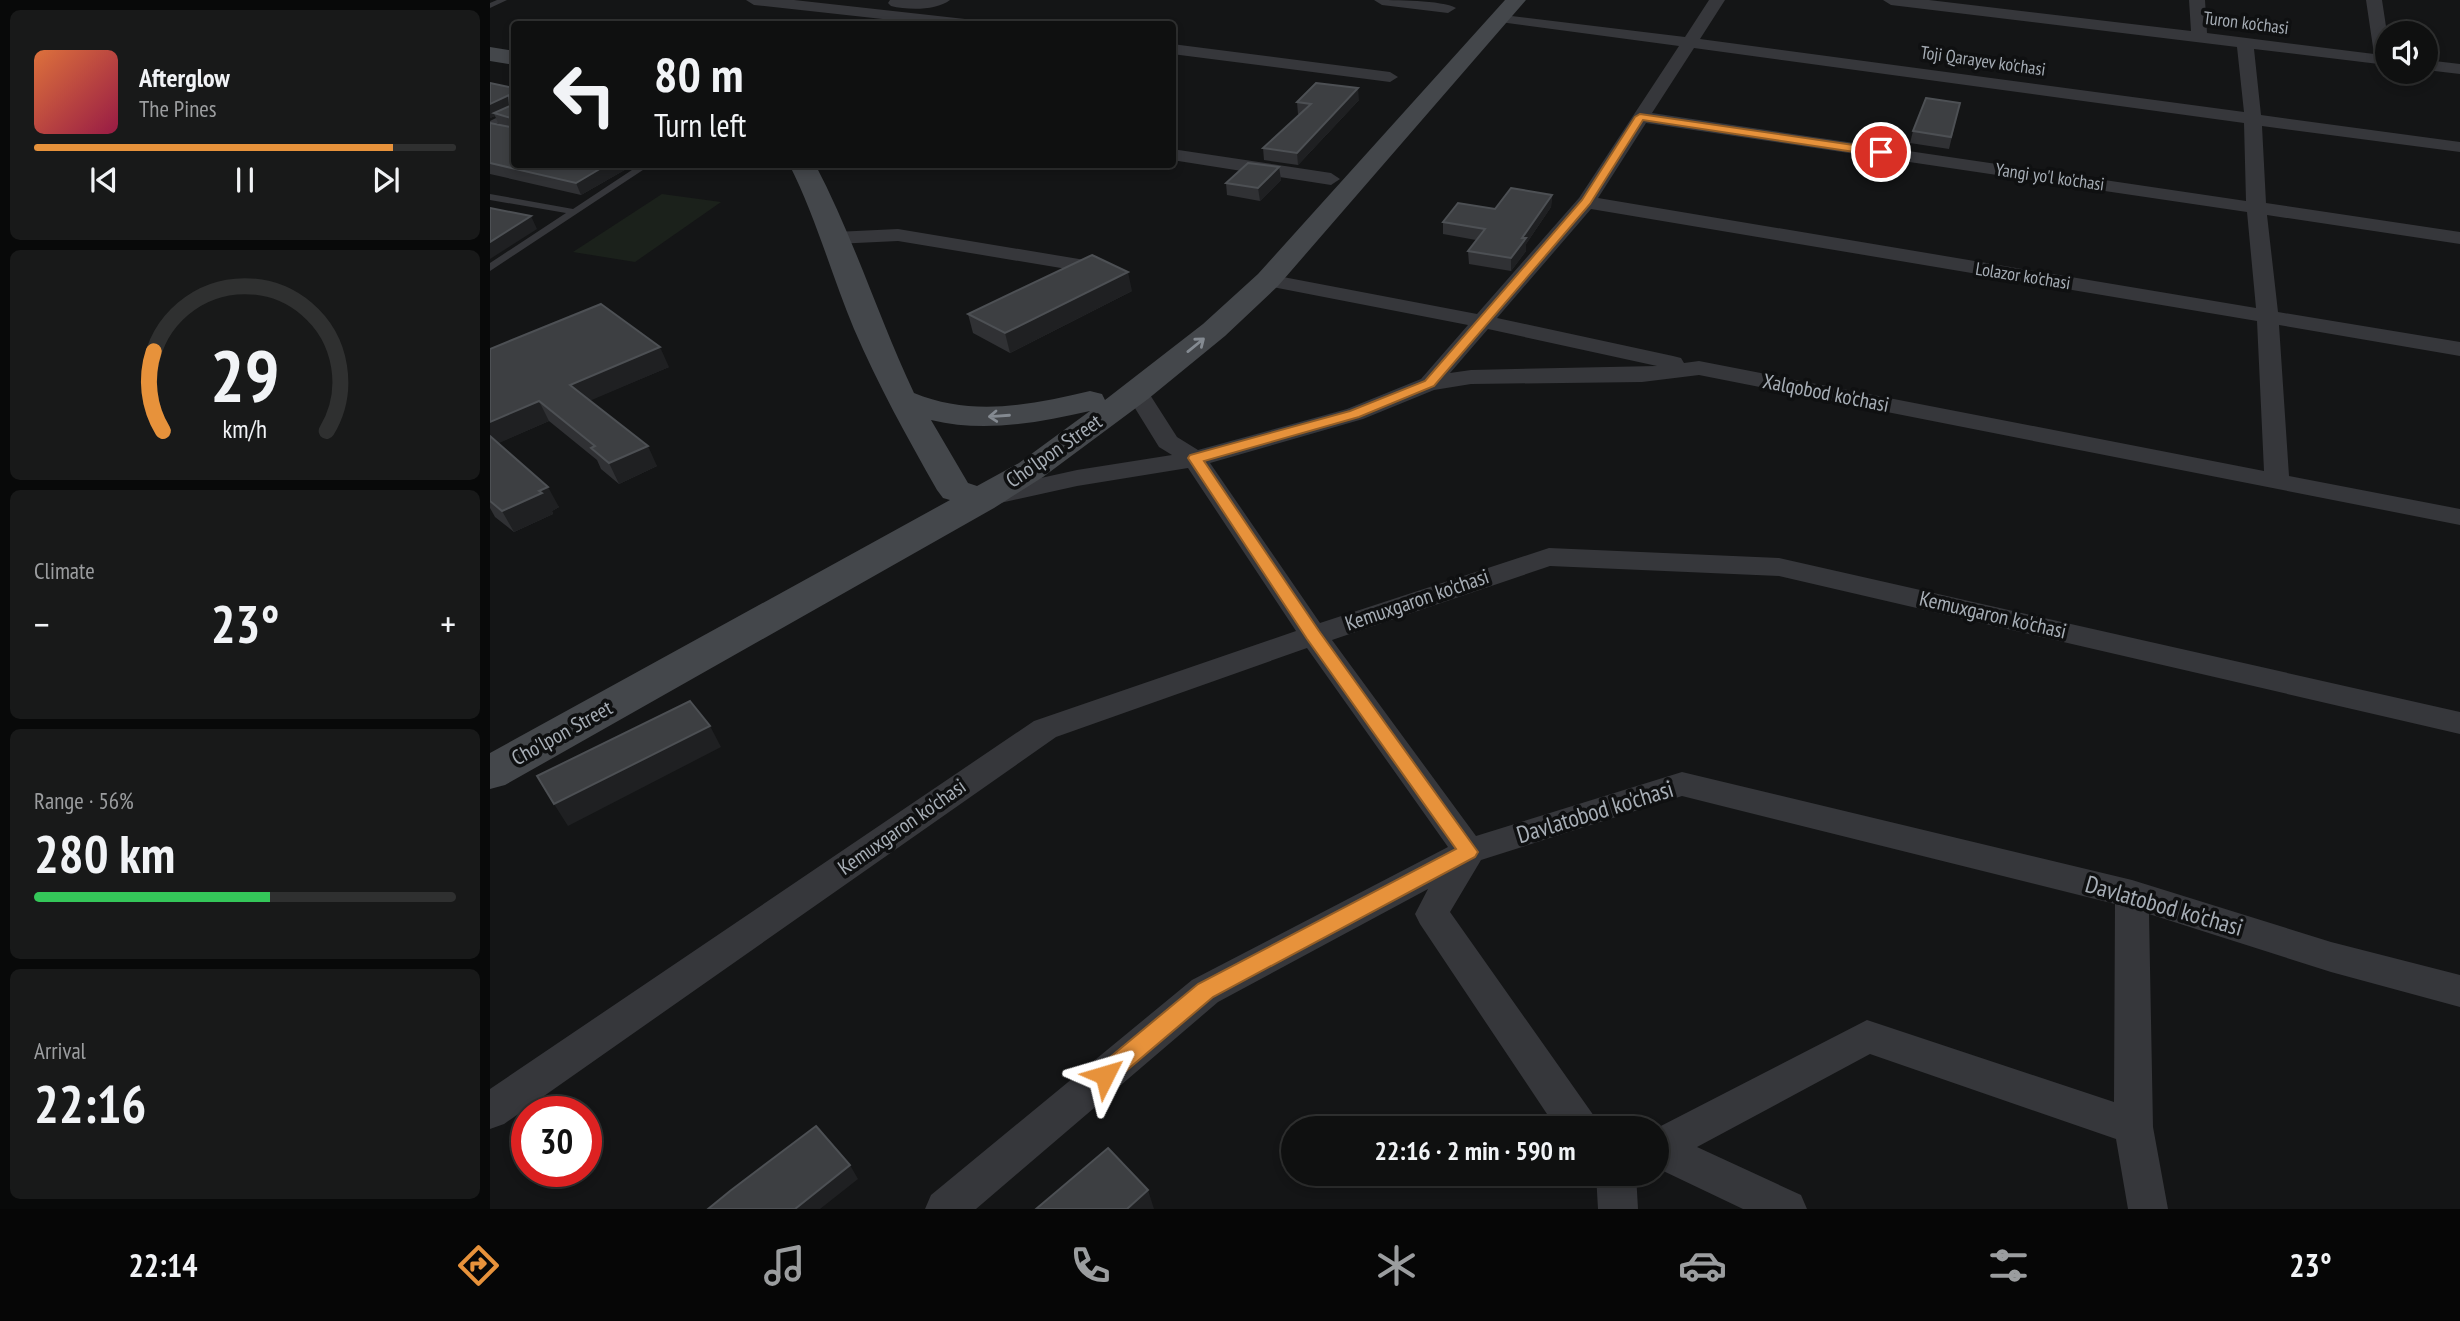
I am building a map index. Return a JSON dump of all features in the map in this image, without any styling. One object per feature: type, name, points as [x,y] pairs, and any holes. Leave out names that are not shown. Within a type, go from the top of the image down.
[{"type":"main road","name":"Cho'lpon Street","points":[[490,773],[968,495],[1178,331],[1249,268],[1331,179],[1503,6]]},
{"type":"main road","name":"Cho'lpon Street","points":[[490,746],[968,495],[1042,463],[1214,330],[1268,280],[1503,6]]},
{"type":"main road","points":[[804,168],[835,238],[867,326],[902,400],[968,495]]},
{"type":"main road","points":[[902,400],[923,410],[943,414],[990,417],[1042,413],[1090,401]]},
{"type":"street","points":[[754,0],[905,21]]},
{"type":"street","points":[[872,0],[910,5],[942,0]]},
{"type":"street","points":[[1382,0],[1448,8]]},
{"type":"street","points":[[1429,384],[1586,202],[1717,0]]},
{"type":"street","name":"Turon ko'chasi","points":[[1891,0],[2030,8],[2199,37],[2375,59]]},
{"type":"street","points":[[2197,0],[2199,37]]},
{"type":"street","points":[[2374,0],[2378,21]]},
{"type":"street","points":[[885,20],[910,5]]},
{"type":"street","name":"Toji Qarayev ko'chasi","points":[[1503,6],[1688,43],[2460,147]]},
{"type":"street","points":[[2245,42],[2253,119],[2256,207],[2268,317],[2277,481]]},
{"type":"street","points":[[1176,50],[1390,77]]},
{"type":"street","points":[[2438,66],[2460,69]]},
{"type":"street","name":"Yangi yo'l ko'chasi","points":[[1640,117],[2460,238]]},
{"type":"street","points":[[1176,155],[1331,179]]},
{"type":"street","name":"Lolazor ko'chasi","points":[[1586,202],[2460,349]]},
{"type":"street","points":[[835,238],[898,235],[1085,266]]},
{"type":"street","points":[[1268,280],[1483,321],[1699,368]]},
{"type":"street","name":"Xalqobod ko'chasi","points":[[968,495],[1195,458],[1355,414],[1429,384],[1471,377],[1642,374],[1699,368],[2460,517]]},
{"type":"street","points":[[1137,392],[1168,442],[1195,458],[1313,635],[1469,852],[1448,883],[1432,914],[1571,1116]]},
{"type":"street","name":"Kemuxgaron ko'chasi","points":[[490,1111],[1045,729],[1434,593],[1549,557],[1779,567],[2460,723]]},
{"type":"street","name":"Davlatobod ko'chasi","points":[[945,1209],[1205,991],[1469,852],[1682,784],[2133,894],[2331,957],[2460,991]]},
{"type":"street","points":[[2133,894],[2133,1127],[2148,1209]]},
{"type":"street","points":[[1669,1142],[1867,1037],[2133,1127]]},
{"type":"street","points":[[1669,1154],[1787,1209]]},
{"type":"street","points":[[1617,1186],[1618,1209]]},
{"type":"lane","points":[[490,6],[503,0]]},
{"type":"lane","points":[[490,126],[511,114]]},
{"type":"lane","points":[[490,126],[502,131]]},
{"type":"lane","points":[[490,268],[642,168]]},
{"type":"lane","points":[[490,197],[575,212]]},
{"type":"lane","points":[[490,256],[504,258]]},
{"type":"shaded area","points":[[662,194],[721,202],[635,262],[573,252]]},
{"type":"building","points":[[490,83],[511,87],[511,118],[494,113],[510,106],[509,95],[490,104]]},
{"type":"building","points":[[1316,83],[1358,88],[1297,153],[1263,148],[1311,104],[1297,102]]},
{"type":"building","points":[[1926,98],[1960,103],[1951,137],[1913,131]]},
{"type":"building","points":[[511,118],[511,168],[490,163],[490,123],[510,127]]},
{"type":"building","points":[[1248,163],[1279,167],[1258,188],[1226,183]]},
{"type":"building","points":[[512,168],[601,168],[576,183]]},
{"type":"building","points":[[1511,188],[1552,195],[1511,258],[1468,251],[1485,229],[1443,222],[1458,203],[1495,209]]},
{"type":"building","points":[[490,208],[531,216],[490,242]]},
{"type":"building","points":[[1092,255],[1128,272],[1005,333],[968,314]]},
{"type":"building","points":[[601,304],[660,347],[570,385],[648,446],[609,463],[591,448],[595,446],[539,401],[490,422],[490,349]]},
{"type":"building","points":[[490,436],[548,487],[539,491],[542,493],[502,511],[490,501]]},
{"type":"building","points":[[690,701],[710,726],[554,804],[537,776]]},
{"type":"building","points":[[816,1126],[850,1165],[795,1209],[708,1209],[730,1191]]},
{"type":"building","points":[[1108,1148],[1148,1190],[1127,1209],[1036,1209]]},
{"type":"route","points":[[1105,1075],[1205,991],[1469,852],[1313,635],[1195,458],[1355,414],[1429,384],[1586,202],[1640,117],[1881,152]]}]
